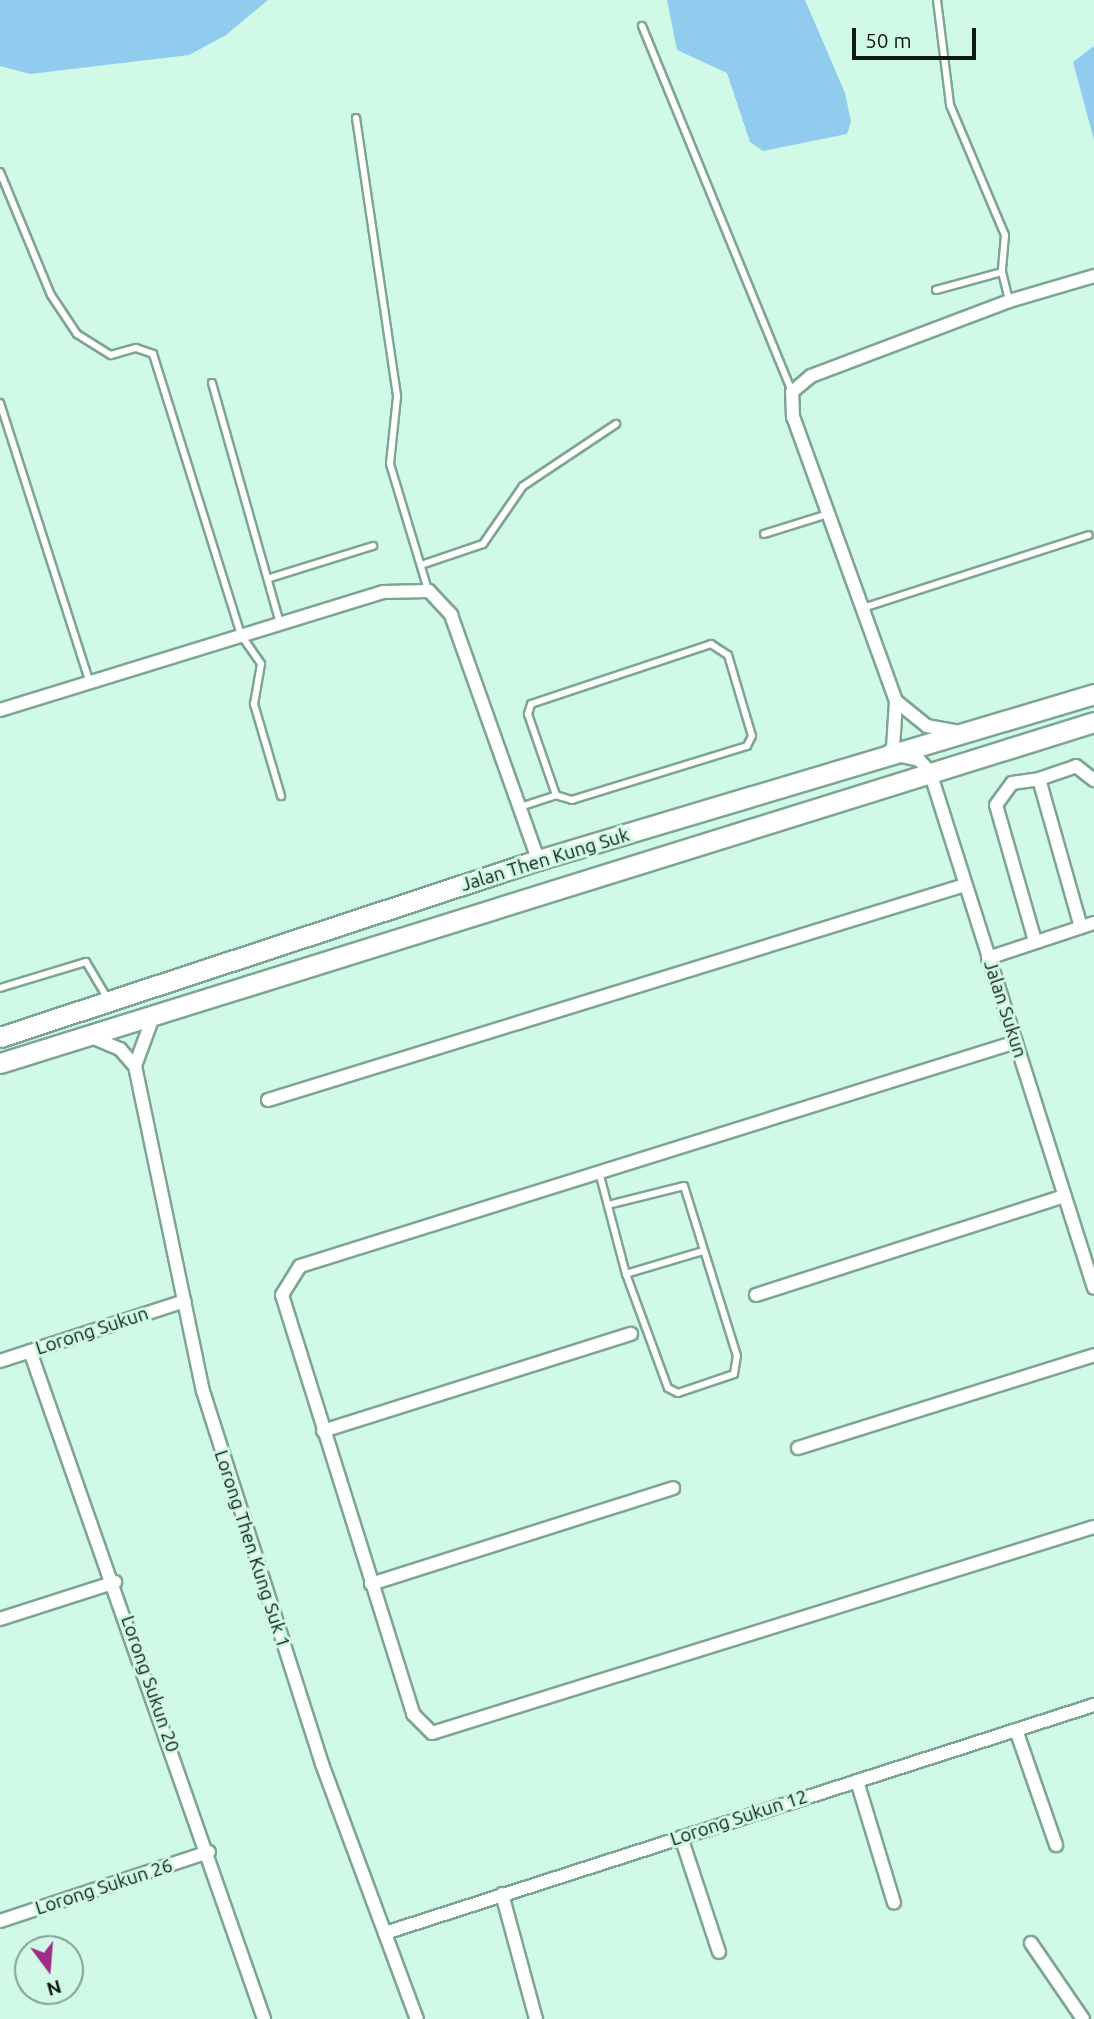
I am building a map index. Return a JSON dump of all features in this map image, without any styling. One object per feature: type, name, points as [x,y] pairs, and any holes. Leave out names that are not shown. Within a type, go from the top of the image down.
[{"type":"street","points":[[930,772],[919,760],[888,756],[893,748],[896,701],[793,416],[792,392],[811,376],[1009,301],[1094,276]]},
{"type":"street","points":[[0,710],[396,589],[429,592],[451,615],[538,860],[534,877],[513,898]]},
{"type":"street","name":"Jalan Then Kung Suk","points":[[0,1036],[538,860],[1094,694]]},
{"type":"street","points":[[896,701],[926,726],[972,731]]},
{"type":"street","name":"Jalan Then Kung Suk","points":[[0,1063],[83,1034],[513,898],[1094,722]]},
{"type":"street","points":[[1035,941],[996,805],[1012,783],[1038,779],[1076,766],[1094,780]]},
{"type":"street","name":"Jalan Sukun","points":[[930,772],[962,886],[1016,1042],[1094,1288]]},
{"type":"street","points":[[988,958],[1087,925],[1038,779]]},
{"type":"street","points":[[538,860],[596,873]]},
{"type":"street","points":[[268,1100],[962,886]]},
{"type":"street","points":[[135,1066],[143,1034],[157,1012]]},
{"type":"street","points":[[83,1034],[120,1049],[135,1066]]},
{"type":"street","points":[[1016,1042],[294,1270],[282,1295],[416,1722],[443,1733],[1094,1527]]},
{"type":"street","name":"Lorong Then Kung Suk 1","points":[[135,1066],[185,1301],[232,1490],[417,2019]]},
{"type":"street","points":[[756,1296],[1065,1196]]},
{"type":"street","name":"Lorong Sukun","points":[[0,1361],[185,1301]]},
{"type":"street","points":[[323,1431],[631,1334]]},
{"type":"street","name":"Lorong Sukun 20","points":[[30,1351],[115,1582],[264,2019]]},
{"type":"street","points":[[798,1448],[1094,1355]]},
{"type":"street","points":[[371,1584],[673,1488]]},
{"type":"street","points":[[0,1619],[115,1582]]},
{"type":"street","name":"Lorong Sukun 12","points":[[385,1933],[1094,1705]]},
{"type":"street","points":[[1016,1730],[1056,1845]]},
{"type":"street","points":[[858,1781],[894,1903]]},
{"type":"street","points":[[681,1837],[719,1952]]},
{"type":"street","name":"Lorong Sukun 26","points":[[0,1921],[209,1853]]},
{"type":"street","points":[[502,1894],[536,2019]]},
{"type":"street","points":[[1031,1943],[1083,2019]]},
{"type":"lane","points":[[937,0],[950,105],[1005,235],[1002,272],[1009,301]]},
{"type":"lane","points":[[642,26],[792,392]]},
{"type":"lane","points":[[356,118],[397,397],[390,464],[429,592]]},
{"type":"lane","points":[[0,172],[51,295],[77,334],[111,355],[136,348],[153,354],[241,635],[261,664],[254,704],[281,796]]},
{"type":"lane","points":[[936,290],[1002,272]]},
{"type":"lane","points":[[212,383],[270,578],[280,623]]},
{"type":"lane","points":[[0,403],[89,681]]},
{"type":"lane","points":[[421,565],[483,544],[523,486],[616,424]]},
{"type":"lane","points":[[764,534],[828,514]]},
{"type":"lane","points":[[863,608],[1089,535]]},
{"type":"lane","points":[[270,578],[373,546]]},
{"type":"lane","points":[[520,807],[555,795],[572,800],[747,746],[752,736],[726,650],[710,645],[531,704],[528,713],[555,795]]},
{"type":"lane","points":[[0,988],[86,962],[96,969],[108,1002]]},
{"type":"lane","points":[[599,1172],[626,1274],[666,1385],[678,1393],[727,1377],[738,1365],[684,1186],[608,1205]]},
{"type":"lane","points":[[626,1274],[704,1251]]},
{"type":"water","points":[[0,0],[268,0],[226,35],[189,55],[30,74],[0,66]]},
{"type":"water","points":[[667,0],[805,0],[845,93],[851,122],[847,134],[763,151],[750,142],[727,73],[677,50]]},
{"type":"water","points":[[1094,46],[1094,140],[1073,62]]}]
